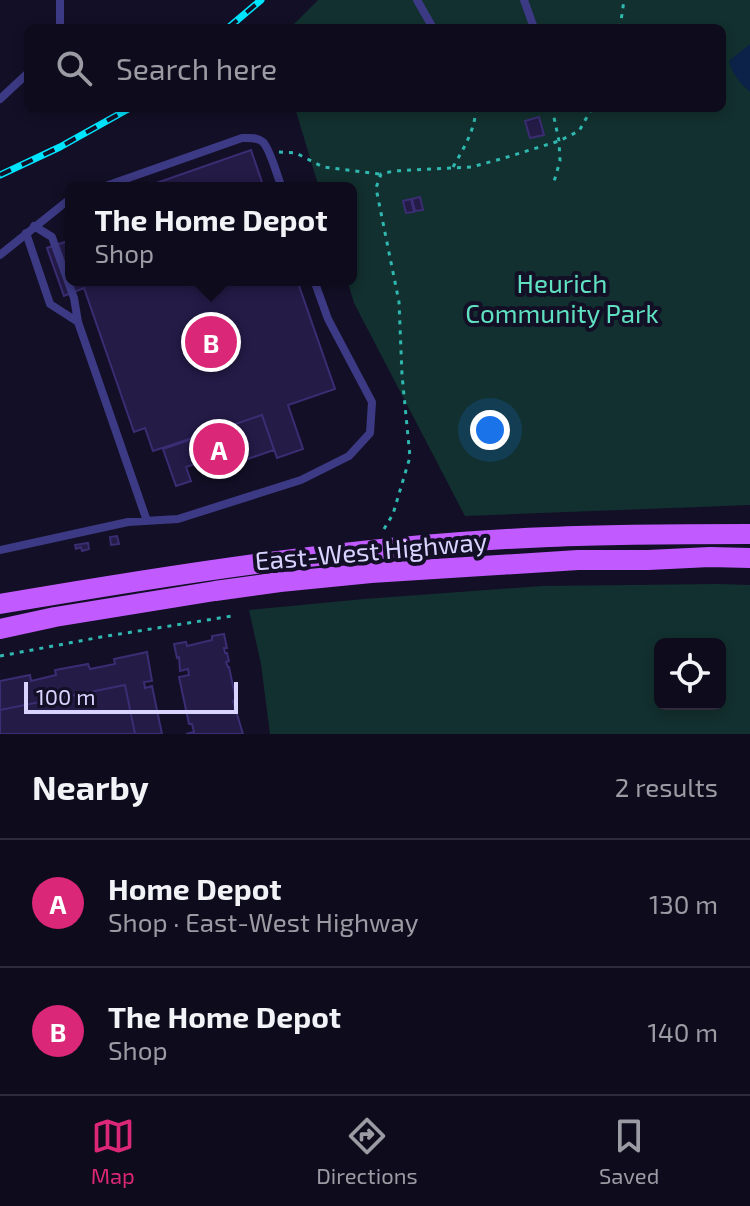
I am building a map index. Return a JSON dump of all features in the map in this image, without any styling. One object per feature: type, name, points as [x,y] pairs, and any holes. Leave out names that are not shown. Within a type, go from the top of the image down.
[{"type":"main road","name":"East-West Highway","points":[[0,604],[255,564],[409,547],[548,537],[750,534]]},
{"type":"main road","name":"East-West Highway","points":[[0,629],[215,591],[371,573],[578,560],[750,558]]},
{"type":"lane","points":[[60,0],[60,24]]},
{"type":"lane","points":[[417,0],[431,24]]},
{"type":"lane","points":[[524,0],[533,24]]},
{"type":"lane","points":[[0,99],[24,77]]},
{"type":"lane","points":[[117,182],[242,138],[253,137],[263,143],[268,151],[280,182]]},
{"type":"lane","points":[[0,255],[65,203]]},
{"type":"lane","points":[[34,226],[52,237],[65,273]]},
{"type":"lane","points":[[26,233],[50,304],[78,322]]},
{"type":"lane","points":[[70,286],[78,322],[147,521]]},
{"type":"lane","points":[[0,550],[128,522],[178,519],[301,480],[349,456],[370,433],[372,402],[328,319],[316,286]]},
{"type":"path","points":[[621,24],[624,0]]},
{"type":"path","points":[[452,168],[469,139],[476,112]]},
{"type":"path","points":[[553,112],[560,161],[553,185]]},
{"type":"path","points":[[268,151],[296,153],[323,167],[381,174],[471,167],[559,141],[579,131],[590,112]]},
{"type":"path","points":[[381,174],[376,188],[399,302],[410,457],[393,514],[384,529]]},
{"type":"path","points":[[0,656],[232,616]]},
{"type":"green space","name":"Heurich Community Park","points":[[318,0],[750,0],[750,505],[465,516],[354,303],[349,286],[357,286],[357,182],[317,182],[296,112],[726,112],[726,24],[294,24]]},
{"type":"green space","points":[[750,585],[750,734],[270,734],[261,664],[249,610],[542,586]]},
{"type":"water","points":[[750,44],[750,92],[737,78],[729,61]]},
{"type":"building","points":[[539,117],[544,135],[530,138],[525,121]]},
{"type":"building","points":[[251,150],[262,182],[159,182]]},
{"type":"building","points":[[420,197],[423,210],[415,211],[412,199]]},
{"type":"building","points":[[411,199],[414,212],[406,213],[403,201]]},
{"type":"building","points":[[65,242],[65,286],[299,286],[335,389],[288,405],[303,449],[277,458],[262,415],[153,451],[145,428],[134,432],[84,288],[64,296],[47,248]]},
{"type":"building","points":[[262,415],[274,450],[239,462],[235,450],[186,467],[191,481],[176,486],[163,449]]},
{"type":"building","points":[[117,536],[119,544],[111,545],[110,537]]},
{"type":"building","points":[[88,543],[89,549],[76,549],[75,545]]},
{"type":"building","points":[[224,634],[227,648],[224,648],[229,661],[226,662],[236,700],[233,701],[243,734],[186,734],[194,732],[192,724],[189,724],[179,677],[189,675],[188,669],[180,671],[174,644],[186,642],[187,646]]},
{"type":"building","points":[[224,634],[227,648],[224,648],[229,661],[226,662],[236,700],[233,701],[243,734],[186,734],[194,732],[192,724],[189,724],[179,677],[189,675],[188,669],[180,671],[174,644],[186,642],[187,646]]},
{"type":"building","points":[[147,652],[152,681],[144,682],[145,688],[152,686],[162,734],[135,734],[125,685],[0,710],[0,681],[30,675],[31,681],[56,675],[55,670],[88,664],[90,669],[115,664],[114,659]]},
{"type":"building","points":[[147,652],[152,681],[144,682],[145,688],[152,686],[162,734],[0,734],[0,681],[30,675],[31,681],[56,675],[55,670],[88,664],[90,669],[115,664],[114,659]]},
{"type":"railway","points":[[233,24],[261,0]]},
{"type":"railway","points":[[0,175],[60,147],[123,112]]},
{"type":"place","name":"The Home Depot","points":[[211,342]]},
{"type":"place","name":"Home Depot","points":[[219,449]]}]
